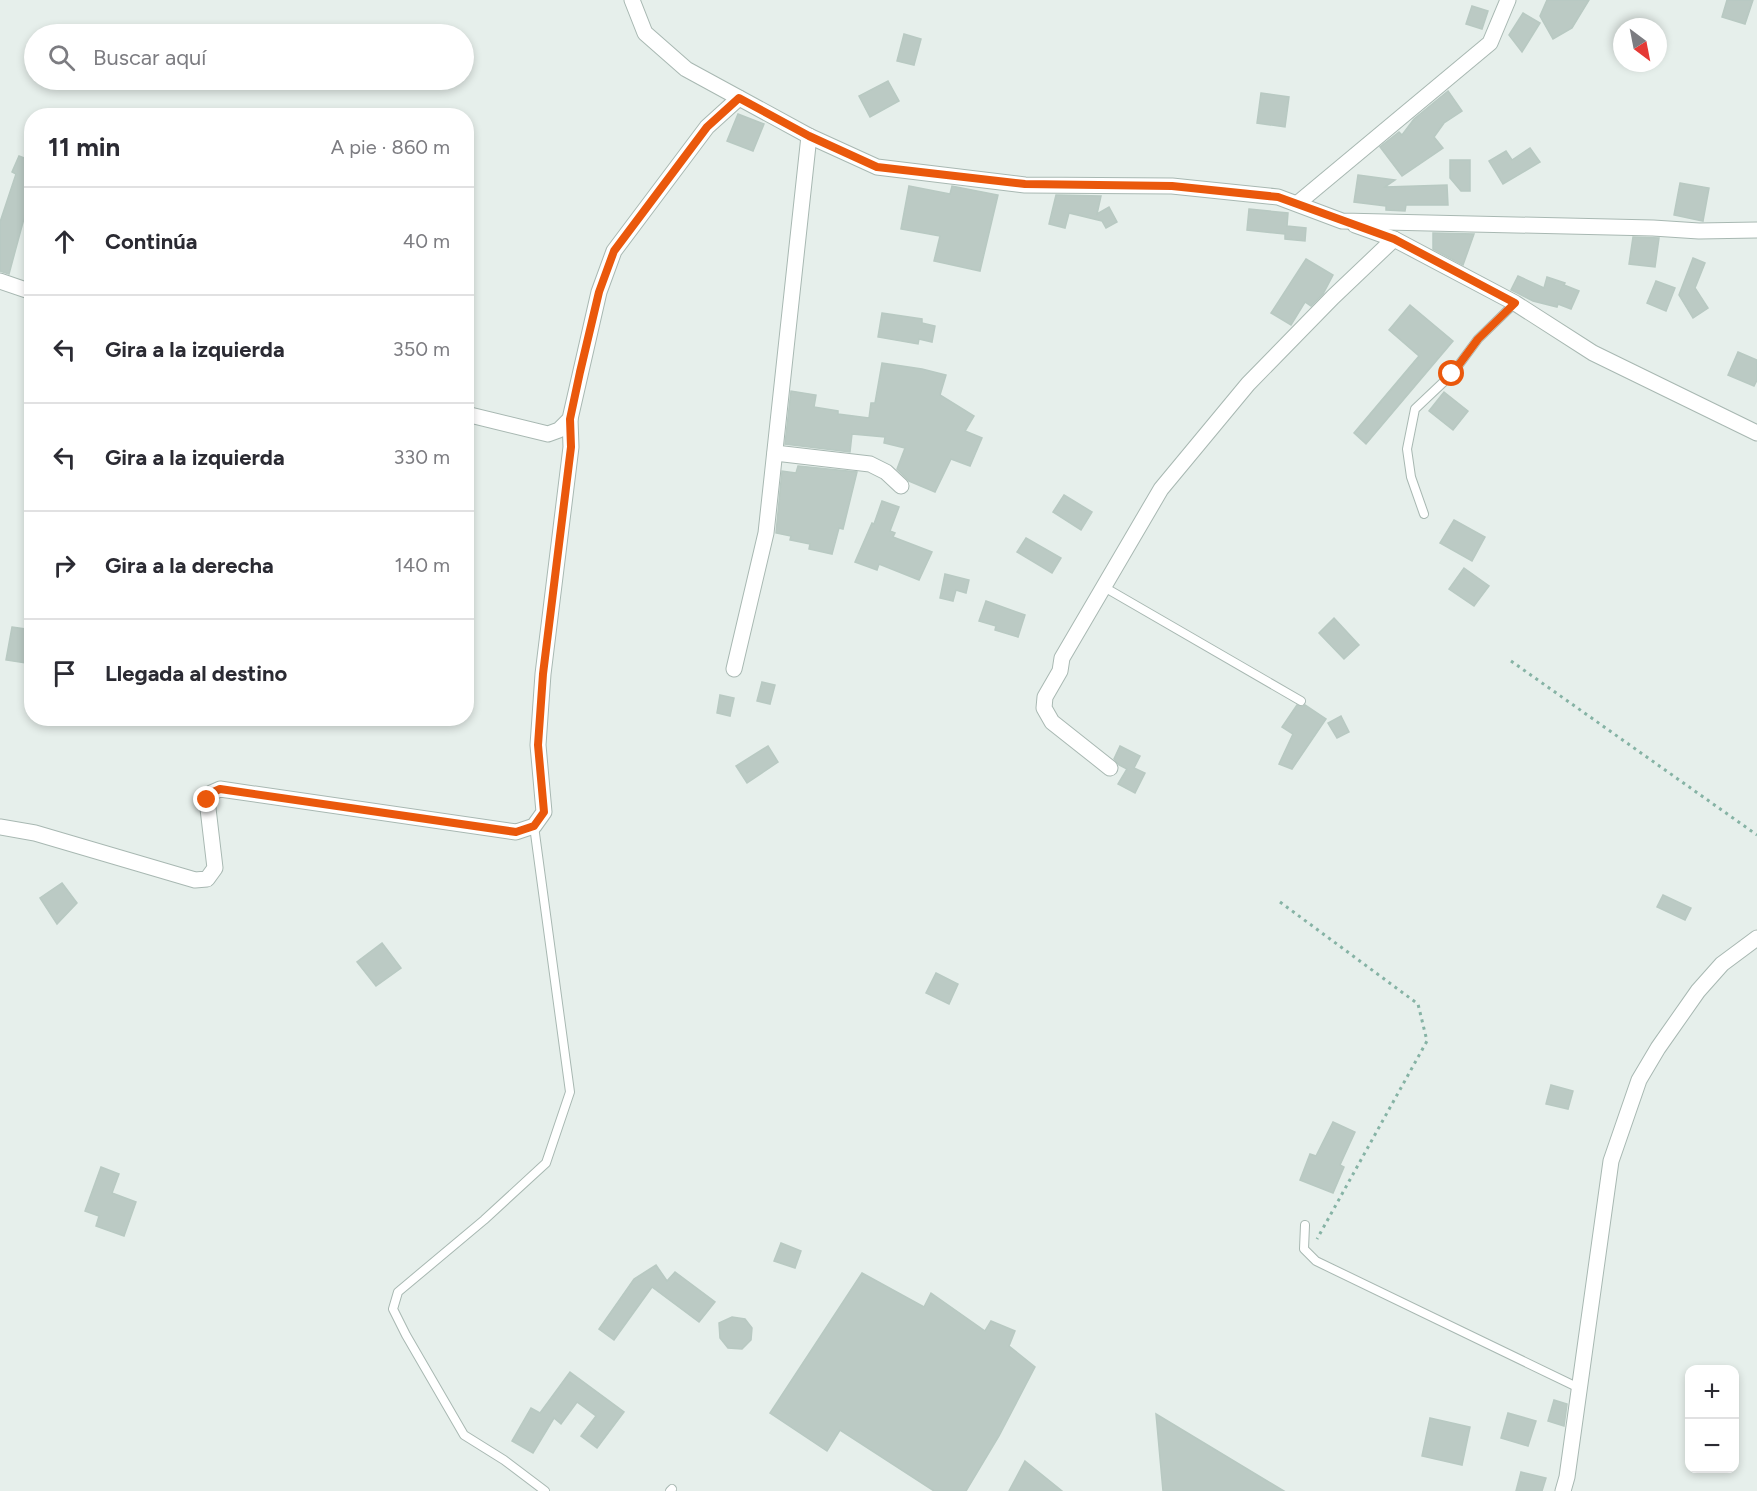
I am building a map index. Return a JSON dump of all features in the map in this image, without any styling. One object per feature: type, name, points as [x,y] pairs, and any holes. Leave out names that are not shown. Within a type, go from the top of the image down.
[{"type":"street","points":[[632,0],[645,33],[686,69],[809,136],[877,167],[1025,184],[1172,186],[1278,197],[1298,203],[1394,239],[1515,303],[1593,352],[1757,433]]},
{"type":"street","points":[[1298,203],[1490,42],[1508,0]]},
{"type":"street","points":[[0,827],[35,833],[195,880],[207,879],[215,868],[207,800],[211,793],[220,789],[516,832],[534,826],[544,812],[538,745],[543,674],[571,447],[570,419],[599,292],[614,251],[707,127],[739,98]]},
{"type":"street","points":[[734,669],[766,533],[809,136]]},
{"type":"street","points":[[1342,221],[1699,231],[1757,230]]},
{"type":"street","points":[[1110,768],[1052,722],[1044,708],[1045,697],[1060,671],[1062,658],[1161,489],[1248,384],[1333,297],[1394,239]]},
{"type":"street","points":[[0,281],[24,288]]},
{"type":"street","points":[[474,416],[548,434],[559,430],[570,419]]},
{"type":"street","points":[[775,453],[870,464],[886,472],[901,486]]},
{"type":"street","points":[[1563,1491],[1580,1389],[1611,1161],[1639,1080],[1658,1048],[1698,991],[1722,964],[1757,938]]},
{"type":"lane","points":[[1424,514],[1410,477],[1407,449],[1415,409],[1452,374],[1478,339],[1515,303]]},
{"type":"lane","points":[[1104,587],[1301,701]]},
{"type":"lane","points":[[534,826],[570,1092],[546,1163],[484,1220],[398,1292],[393,1309],[464,1435],[504,1460],[545,1491]]},
{"type":"lane","points":[[1305,1225],[1304,1249],[1316,1261],[1580,1389]]},
{"type":"path","points":[[1511,661],[1757,835]]},
{"type":"path","points":[[1280,902],[1418,1004],[1427,1041],[1309,1254]]},
{"type":"building","points":[[1547,0],[1589,0],[1572,28],[1553,39],[1540,16]]},
{"type":"building","points":[[1727,0],[1753,0],[1745,24],[1722,17]]},
{"type":"building","points":[[1472,6],[1488,11],[1482,29],[1466,24]]},
{"type":"building","points":[[1523,13],[1540,23],[1522,52],[1509,35]]},
{"type":"building","points":[[904,34],[921,39],[914,65],[897,61]]},
{"type":"building","points":[[888,81],[899,101],[870,117],[859,96]]},
{"type":"building","points":[[1448,91],[1462,111],[1444,123],[1434,137],[1443,148],[1402,176],[1380,147],[1399,132],[1402,135],[1414,119]]},
{"type":"building","points":[[1261,93],[1289,97],[1285,127],[1257,123]]},
{"type":"building","points":[[738,114],[764,124],[753,151],[727,141]]},
{"type":"building","points":[[1530,148],[1540,162],[1503,184],[1489,161],[1506,151],[1512,160]]},
{"type":"building","points":[[19,156],[24,158],[24,219],[9,274],[0,271],[0,222],[16,174],[12,172]]},
{"type":"building","points":[[1450,160],[1470,160],[1470,191],[1461,191],[1450,178]]},
{"type":"building","points":[[1358,175],[1395,180],[1385,187],[1447,185],[1448,205],[1406,205],[1405,211],[1386,210],[1386,206],[1354,202]]},
{"type":"building","points":[[1680,183],[1709,188],[1703,221],[1674,215]]},
{"type":"building","points":[[909,186],[950,194],[952,186],[998,195],[980,271],[934,261],[940,236],[901,229]]},
{"type":"building","points":[[1056,195],[1101,196],[1097,214],[1109,207],[1117,222],[1106,228],[1102,221],[1069,213],[1065,228],[1049,224]]},
{"type":"building","points":[[1249,209],[1288,213],[1287,226],[1306,228],[1305,241],[1285,239],[1285,234],[1247,230]]},
{"type":"building","points":[[1433,233],[1474,234],[1463,265],[1433,249]]},
{"type":"building","points":[[1633,237],[1659,238],[1655,267],[1629,264]]},
{"type":"building","points":[[1693,258],[1705,263],[1695,288],[1708,308],[1693,318],[1679,295]]},
{"type":"building","points":[[1306,259],[1333,275],[1323,294],[1311,306],[1305,302],[1291,325],[1271,313]]},
{"type":"building","points":[[1518,276],[1544,288],[1547,277],[1579,291],[1571,309],[1558,304],[1557,307],[1533,301],[1511,290]]},
{"type":"building","points":[[1656,281],[1675,288],[1666,311],[1647,303]]},
{"type":"building","points":[[1410,305],[1453,341],[1366,444],[1354,433],[1419,356],[1389,330]]},
{"type":"building","points":[[882,313],[922,319],[922,323],[935,326],[932,342],[919,339],[918,344],[878,337]]},
{"type":"building","points":[[1738,352],[1757,360],[1757,380],[1754,386],[1728,375]]},
{"type":"building","points":[[882,363],[946,375],[940,395],[974,416],[965,431],[982,438],[970,466],[951,459],[935,492],[909,481],[897,469],[905,448],[884,443],[885,437],[852,434],[850,452],[785,444],[791,391],[816,395],[814,407],[838,411],[838,414],[869,418],[871,403],[875,403]]},
{"type":"building","points":[[1444,392],[1468,411],[1453,430],[1429,411]]},
{"type":"building","points":[[798,466],[857,472],[843,529],[839,528],[832,554],[809,549],[810,544],[790,540],[791,536],[776,533],[782,471],[796,473]]},
{"type":"building","points":[[1064,495],[1092,512],[1081,530],[1053,512]]},
{"type":"building","points":[[882,501],[899,507],[890,531],[895,533],[893,537],[932,552],[919,580],[879,564],[877,570],[855,562],[872,523],[874,524]]},
{"type":"building","points":[[1454,520],[1485,537],[1472,561],[1440,543]]},
{"type":"building","points":[[1026,538],[1061,558],[1052,573],[1017,552]]},
{"type":"building","points":[[1464,568],[1489,586],[1474,606],[1449,589]]},
{"type":"building","points":[[945,574],[969,580],[966,593],[956,590],[953,601],[940,598]]},
{"type":"building","points":[[986,601],[1025,615],[1018,637],[995,630],[996,626],[979,621]]},
{"type":"building","points":[[1334,618],[1359,645],[1344,659],[1319,633]]},
{"type":"building","points":[[12,627],[24,629],[24,663],[6,660]]},
{"type":"building","points":[[762,682],[775,685],[770,704],[757,701]]},
{"type":"building","points":[[720,695],[734,698],[730,716],[717,713]]},
{"type":"building","points":[[1297,705],[1302,707],[1305,705],[1326,719],[1292,769],[1279,764],[1293,734],[1282,727]]},
{"type":"building","points":[[1341,716],[1349,732],[1337,738],[1328,723]]},
{"type":"building","points":[[768,746],[778,762],[747,783],[736,766]]},
{"type":"building","points":[[1120,746],[1140,756],[1134,768],[1145,773],[1135,793],[1118,784],[1127,769],[1114,759]]},
{"type":"building","points":[[62,883],[77,903],[57,924],[40,898]]},
{"type":"building","points":[[1663,895],[1691,908],[1685,920],[1657,907]]},
{"type":"building","points":[[382,943],[401,968],[376,986],[357,962]]},
{"type":"building","points":[[936,973],[958,984],[949,1004],[926,993]]},
{"type":"building","points":[[1551,1085],[1573,1091],[1568,1109],[1546,1104]]},
{"type":"building","points":[[1333,1122],[1355,1132],[1340,1165],[1344,1167],[1333,1193],[1300,1180],[1310,1154],[1316,1156]]},
{"type":"building","points":[[101,1167],[119,1174],[112,1193],[136,1202],[124,1236],[96,1226],[99,1216],[85,1211]]},
{"type":"building","points":[[781,1243],[801,1251],[795,1268],[774,1261]]},
{"type":"building","points":[[656,1265],[667,1281],[675,1272],[715,1302],[699,1322],[652,1287],[614,1340],[599,1329],[634,1279]]},
{"type":"building","points":[[862,1273],[924,1307],[931,1293],[985,1331],[991,1321],[1015,1331],[1009,1346],[1035,1367],[999,1436],[966,1491],[934,1491],[840,1430],[827,1451],[770,1413]]},
{"type":"building","points":[[732,1317],[745,1319],[752,1328],[751,1340],[742,1349],[728,1348],[720,1338],[719,1323]]},
{"type":"building","points":[[570,1372],[624,1412],[597,1448],[581,1436],[596,1416],[577,1402],[561,1424],[554,1418],[533,1453],[512,1441],[531,1408],[540,1413]]},
{"type":"building","points":[[1554,1400],[1567,1404],[1564,1426],[1548,1421]]},
{"type":"building","points":[[1508,1413],[1536,1421],[1528,1446],[1501,1438]]},
{"type":"building","points":[[1156,1414],[1284,1491],[1163,1491]]},
{"type":"building","points":[[1430,1418],[1470,1427],[1462,1465],[1422,1456]]},
{"type":"building","points":[[1025,1461],[1062,1491],[1009,1491]]},
{"type":"building","points":[[1521,1472],[1546,1478],[1542,1491],[1516,1491]]},
{"type":"route","points":[[207,800],[211,793],[220,789],[516,832],[534,826],[544,812],[538,745],[543,674],[571,447],[570,419],[599,292],[614,251],[707,127],[739,98],[809,136],[877,167],[1025,184],[1172,186],[1278,197],[1394,239],[1515,303],[1478,339],[1452,374]]}]
